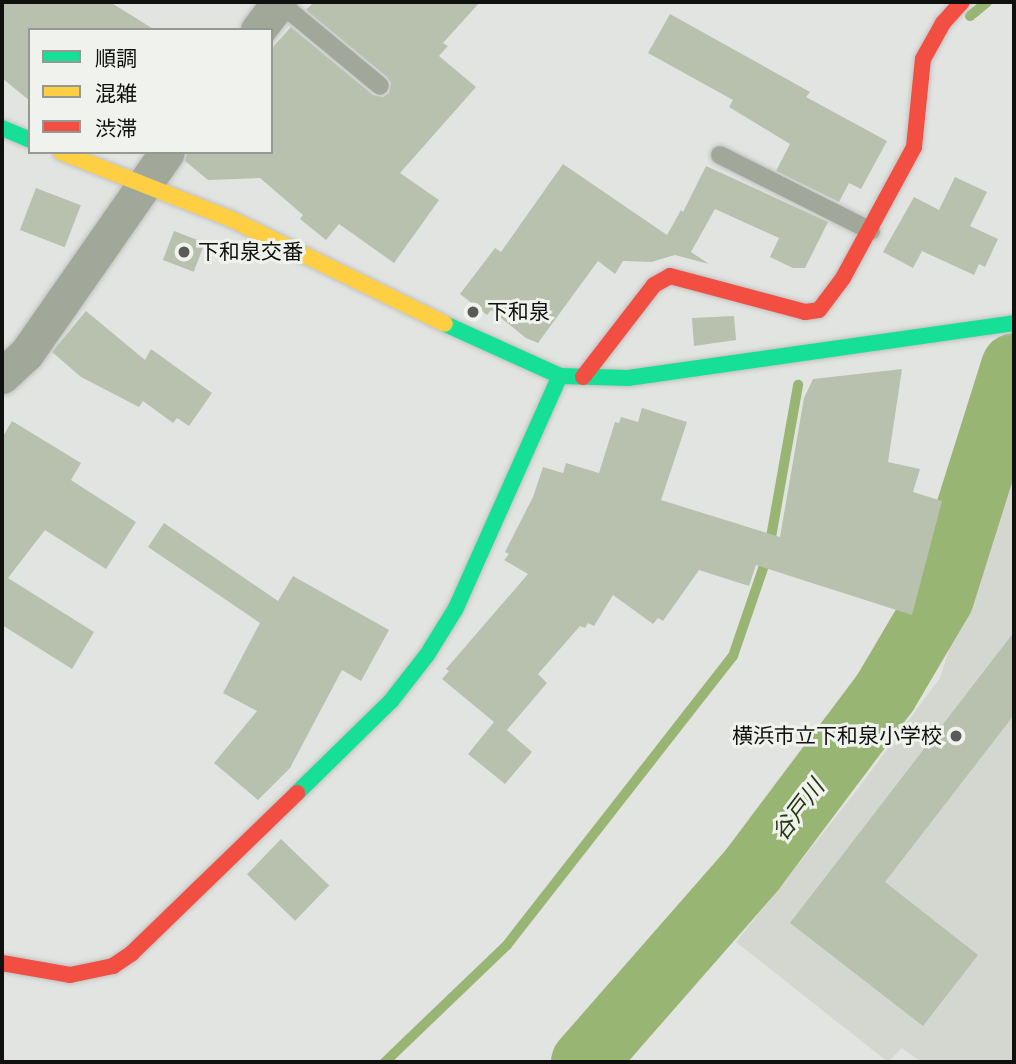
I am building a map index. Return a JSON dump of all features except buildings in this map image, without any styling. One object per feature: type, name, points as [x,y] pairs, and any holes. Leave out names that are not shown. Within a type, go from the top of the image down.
[{"type":"street","points":[[260,28],[279,2]]},
{"type":"street","points":[[583,377],[654,285],[670,276],[812,313],[843,278],[871,231],[914,147],[923,59],[943,23],[962,2]]},
{"type":"street","points":[[2,128],[28,139]]},
{"type":"street","points":[[66,154],[231,219],[503,352],[560,376],[628,378],[1014,323]]},
{"type":"street","points":[[2,376],[26,354],[165,154]]},
{"type":"street","points":[[2,963],[69,975],[113,966],[132,953],[391,701],[427,655],[456,608],[560,376]]},
{"type":"lane","points":[[279,2],[380,86]]},
{"type":"lane","points":[[720,155],[871,231]]},
{"type":"shaded area","name":"横浜市立下和泉小学校","points":[[1014,442],[1014,1062],[921,1062],[902,1048],[888,1062],[736,942],[854,794],[940,678]]},
{"type":"waterway","points":[[970,16],[987,2]]},
{"type":"waterway","name":"谷戸川","points":[[584,1062],[752,870],[885,693],[941,598],[1014,366]]},
{"type":"waterway","points":[[385,1062],[507,945],[733,656],[768,554],[798,385]]},
{"type":"traffic: fast","points":[[2,128],[28,139]]},
{"type":"traffic: fast","points":[[445,324],[560,376],[628,378],[1014,323]]},
{"type":"traffic: fast","points":[[297,793],[391,701],[427,655],[456,608],[560,376]]},
{"type":"traffic: slow","points":[[66,154],[231,219],[445,324]]},
{"type":"traffic: jam","points":[[583,377],[654,285],[670,276],[805,312],[819,310],[843,278],[914,147],[923,59],[943,23],[962,2]]},
{"type":"traffic: jam","points":[[2,963],[70,975],[113,966],[132,953],[297,793]]},
{"type":"place","name":"下和泉交番","points":[[184,252]]},
{"type":"place","name":"下和泉","points":[[473,312]]},
{"type":"place","name":"横浜市立下和泉小学校","points":[[956,736]]}]
